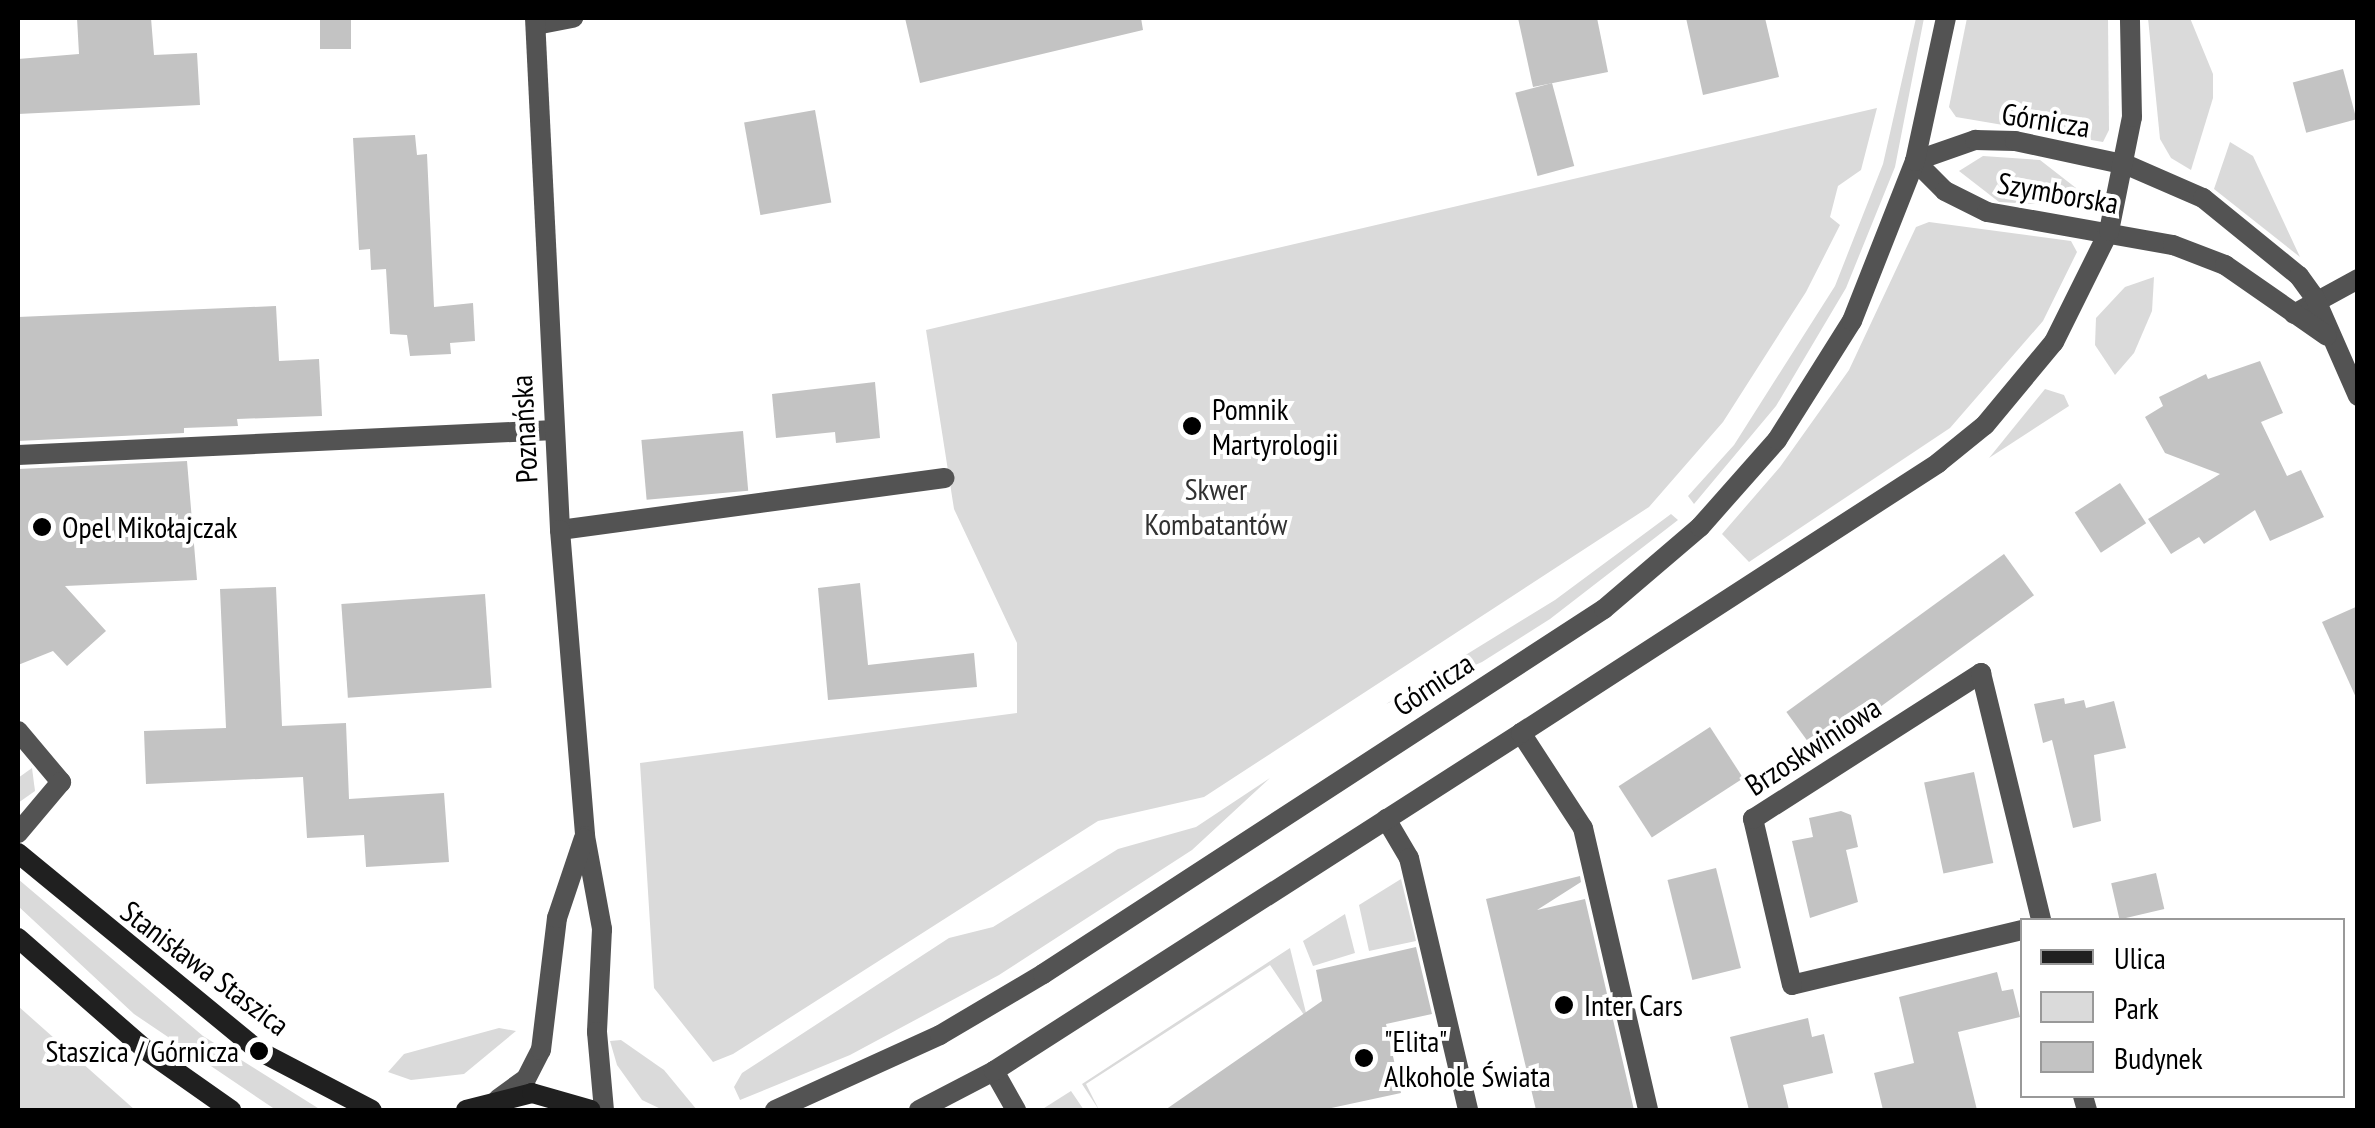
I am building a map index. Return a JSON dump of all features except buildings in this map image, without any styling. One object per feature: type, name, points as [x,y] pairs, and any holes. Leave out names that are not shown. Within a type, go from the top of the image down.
[{"type":"main road","name":"Stanisława Staszica","points":[[18,852],[259,1051],[372,1110]]},
{"type":"main road","points":[[20,943],[147,1051],[231,1110]]},
{"type":"main road","points":[[466,1110],[498,1098],[532,1093],[592,1110]]},
{"type":"street","points":[[536,21],[573,18]]},
{"type":"street","points":[[1916,160],[1946,18]]},
{"type":"street","name":"Szymborska","points":[[2130,18],[2135,70],[2127,165],[2225,213],[2315,298],[2327,336],[2358,396]]},
{"type":"street","name":"Poznańska","points":[[536,21],[560,530],[585,836],[602,928],[597,1032],[604,1110]]},
{"type":"street","name":"Górnicza","points":[[775,1110],[924,1042],[1044,974],[1604,608],[1652,570],[1741,483],[1822,372],[1876,267],[1916,160],[1975,140],[2014,141],[2127,165],[2109,231],[2054,342],[1985,425],[1922,474],[1521,733],[994,1070],[918,1110]]},
{"type":"street","name":"Szymborska","points":[[1916,160],[1967,205],[2109,231],[2225,265],[2327,336]]},
{"type":"street","points":[[2294,314],[2315,298],[2358,279]]},
{"type":"street","points":[[18,455],[554,430]]},
{"type":"street","points":[[560,530],[945,478]]},
{"type":"street","name":"Brzoskwiniowa","points":[[2020,930],[1792,985],[1753,819],[1982,672],[2041,918]]},
{"type":"street","points":[[18,731],[61,782],[18,833]]},
{"type":"street","points":[[1521,733],[1583,828],[1648,1110]]},
{"type":"street","points":[[1386,819],[1409,858],[1468,1110]]},
{"type":"street","name":"Poznańska","points":[[498,1098],[526,1079],[541,1050],[557,918],[585,836]]},
{"type":"street","points":[[994,1070],[1016,1110]]},
{"type":"green space","points":[[1916,18],[1924,18],[1895,167],[1846,288],[1776,406],[1694,504],[1688,496],[1734,445],[1835,286],[1883,164]]},
{"type":"green space","points":[[1967,18],[2108,18],[2109,130],[2103,142],[1956,117],[1949,107]]},
{"type":"green space","points":[[2148,18],[2190,18],[2213,74],[2213,98],[2191,170],[2171,158],[2160,139]]},
{"type":"green space","name":"Skwer Kombatantów","points":[[1877,108],[1861,170],[1838,186],[1830,217],[1840,225],[1806,292],[1723,422],[1649,507],[1204,797],[1098,821],[733,1054],[713,1062],[654,988],[640,763],[1017,713],[1017,643],[954,509],[926,330]]},
{"type":"green space","points":[[2230,142],[2253,156],[2300,257],[2214,189]]},
{"type":"green space","points":[[1983,156],[2040,160],[2076,188],[2070,199],[2053,205],[1999,202],[1959,171]]},
{"type":"green space","points":[[1929,222],[2071,241],[2077,252],[2043,321],[1950,428],[1749,562],[1722,534],[1780,467],[1849,370],[1916,227]]},
{"type":"green space","points":[[2154,277],[2152,311],[2134,353],[2115,375],[2095,345],[2096,318],[2125,287]]},
{"type":"green space","points":[[2045,389],[2064,395],[2069,406],[1989,458]]},
{"type":"green space","points":[[1671,514],[1678,520],[1550,619],[1482,662],[1386,704],[1555,600]]},
{"type":"green space","points":[[32,768],[35,791],[18,803],[18,778]]},
{"type":"green space","points":[[1270,778],[1192,850],[999,975],[850,1055],[740,1100],[734,1087],[742,1073],[949,938],[993,927],[1118,849],[1196,827]]},
{"type":"green space","points":[[18,879],[203,1036],[321,1110],[276,1110],[134,1014],[18,906]]},
{"type":"green space","points":[[1401,879],[1416,941],[1369,951],[1359,905]]},
{"type":"green space","points":[[1345,914],[1355,953],[1313,966],[1303,941]]},
{"type":"green space","points":[[1290,948],[1330,1110],[1314,1110],[1295,1034],[1304,1015],[1270,965],[1086,1084],[1099,1110],[1082,1084]]},
{"type":"green space","points":[[18,1006],[135,1110],[18,1110]]},
{"type":"green space","points":[[499,1028],[516,1031],[464,1074],[411,1080],[388,1072],[404,1054]]},
{"type":"green space","points":[[621,1040],[664,1070],[697,1110],[663,1110],[642,1100],[617,1065],[610,1041]]},
{"type":"green space","points":[[1071,1091],[1084,1110],[1041,1110]]},
{"type":"place","name":"Pomnik Martyrologii","points":[[1192,426]]},
{"type":"place","name":"Opel Mikołajczak","points":[[42,527]]},
{"type":"place","name":"Inter Cars","points":[[1564,1005]]},
{"type":"place","name":"Staszica / Górnicza","points":[[259,1051]]},
{"type":"place","name":"\"Elita\" Alkohole Świata","points":[[1364,1058]]}]
